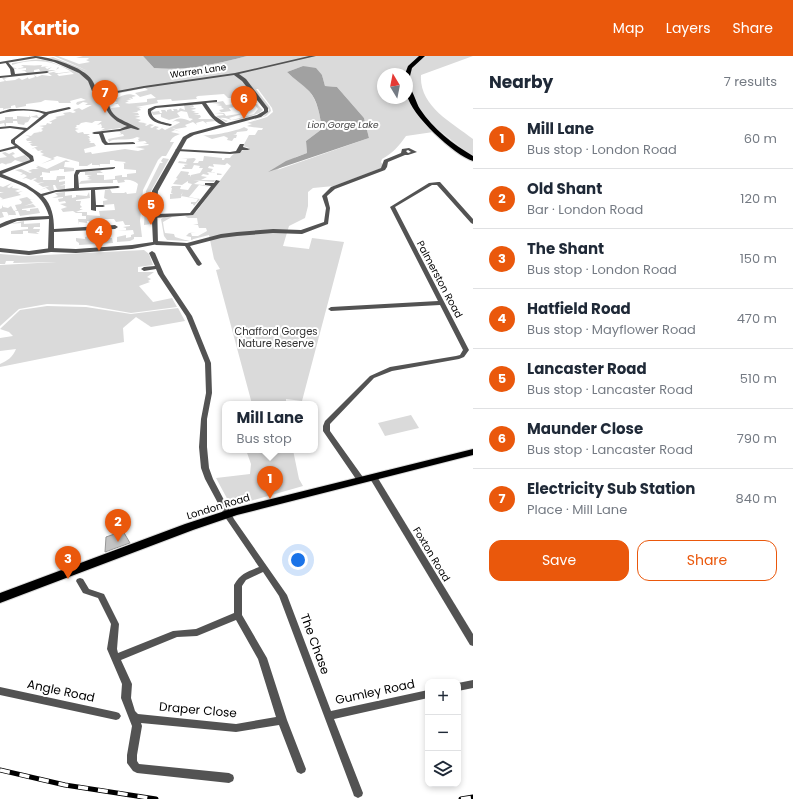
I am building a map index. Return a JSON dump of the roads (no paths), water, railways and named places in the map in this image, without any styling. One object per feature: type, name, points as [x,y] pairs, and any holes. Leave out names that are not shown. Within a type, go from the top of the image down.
[{"type":"main road","points":[[410,68],[422,56]]},
{"type":"main road","points":[[413,103],[436,131],[453,146],[473,159]]},
{"type":"main road","name":"London Road","points":[[0,598],[189,527],[258,506],[473,452]]},
{"type":"street","name":"Warren Lane","points":[[106,94],[235,74],[314,56]]},
{"type":"street","points":[[0,63],[36,57],[58,62],[76,69],[90,80],[94,90],[106,94],[106,102],[113,116],[119,122],[138,129]]},
{"type":"street","points":[[7,62],[12,69],[13,75]]},
{"type":"street","points":[[0,77],[37,71],[47,72]]},
{"type":"street","points":[[156,243],[154,202],[156,187],[185,138],[189,135],[265,114],[267,110],[244,80],[235,74]]},
{"type":"street","points":[[169,123],[152,118],[149,113],[149,109],[155,107],[216,101]]},
{"type":"street","points":[[203,102],[213,117],[226,125]]},
{"type":"street","points":[[0,113],[8,114],[26,111],[40,111],[46,113],[69,108]]},
{"type":"street","points":[[0,174],[32,162],[31,157],[13,143],[13,140],[45,116],[46,113]]},
{"type":"street","points":[[94,133],[120,130],[130,126]]},
{"type":"street","points":[[0,128],[9,127],[28,129]]},
{"type":"street","points":[[100,132],[105,143],[127,146],[133,143]]},
{"type":"street","points":[[0,151],[18,147]]},
{"type":"street","points":[[178,150],[230,153],[238,152],[241,147],[248,149]]},
{"type":"street","points":[[0,250],[29,253],[51,250],[92,250],[132,247],[156,243],[186,245],[221,236],[237,234],[273,231],[302,232],[326,223],[328,208],[324,196],[334,188],[383,169],[386,161],[405,153]]},
{"type":"street","points":[[77,190],[76,174],[78,172],[113,168]]},
{"type":"street","points":[[0,174],[41,195],[47,204],[51,217],[51,250]]},
{"type":"street","points":[[154,216],[191,214],[217,183],[207,184]]},
{"type":"street","name":"Palmerston Road","points":[[360,480],[327,431],[327,423],[372,377],[380,372],[457,358],[466,353],[466,350],[392,209],[394,205],[431,184],[438,183],[473,222]]},
{"type":"street","points":[[41,195],[56,191],[118,187]]},
{"type":"street","points":[[93,189],[94,208],[102,206]]},
{"type":"street","points":[[0,226],[14,221],[51,217]]},
{"type":"street","points":[[51,232],[115,227]]},
{"type":"street","points":[[186,245],[199,264]]},
{"type":"street","name":"The Chase","points":[[152,253],[161,274],[188,316],[208,363],[209,393],[203,428],[205,468],[228,515],[283,596],[358,793]]},
{"type":"street","points":[[144,269],[158,267]]},
{"type":"street","points":[[331,308],[441,303]]},
{"type":"street","name":"Foxton Road","points":[[373,477],[473,642]]},
{"type":"street","points":[[264,568],[243,578],[238,585],[238,615],[262,658],[282,720],[301,769]]},
{"type":"street","points":[[80,581],[86,591],[101,596],[115,624],[112,649],[127,684],[126,698],[137,726],[132,763],[137,768],[229,778]]},
{"type":"street","points":[[116,658],[176,634],[197,632],[238,615]]},
{"type":"street","points":[[461,686],[473,684]]},
{"type":"street","name":"Angle Road","points":[[0,691],[116,716]]},
{"type":"street","name":"Gumley Road","points":[[328,716],[425,695]]},
{"type":"street","name":"Draper Close","points":[[135,718],[236,728],[282,720]]},
{"type":"water","points":[[143,56],[247,56],[190,68],[166,69],[154,68]]},
{"type":"water","name":"Lion Gorge Lake","points":[[303,66],[316,68],[322,75],[325,86],[337,87],[364,118],[369,138],[268,172],[286,161],[307,153],[306,141],[322,129],[315,99],[306,88],[287,72]]},
{"type":"railway","points":[[0,770],[65,785],[156,799]]},
{"type":"railway","points":[[461,799],[473,797]]},
{"type":"place","name":"Electricity Sub Station","points":[[105,113]]},
{"type":"place","name":"Maunder Close","points":[[244,119]]},
{"type":"place","name":"Lancaster Road","points":[[151,225]]},
{"type":"place","name":"Hatfield Road","points":[[99,251]]},
{"type":"place","name":"Mill Lane","points":[[270,499]]},
{"type":"place","name":"Old Shant","points":[[118,542]]},
{"type":"place","name":"The Shant","points":[[68,579]]},
{"type":"park label","name":"Chafford Gorges Nature Reserve","points":[[276,336]]}]
